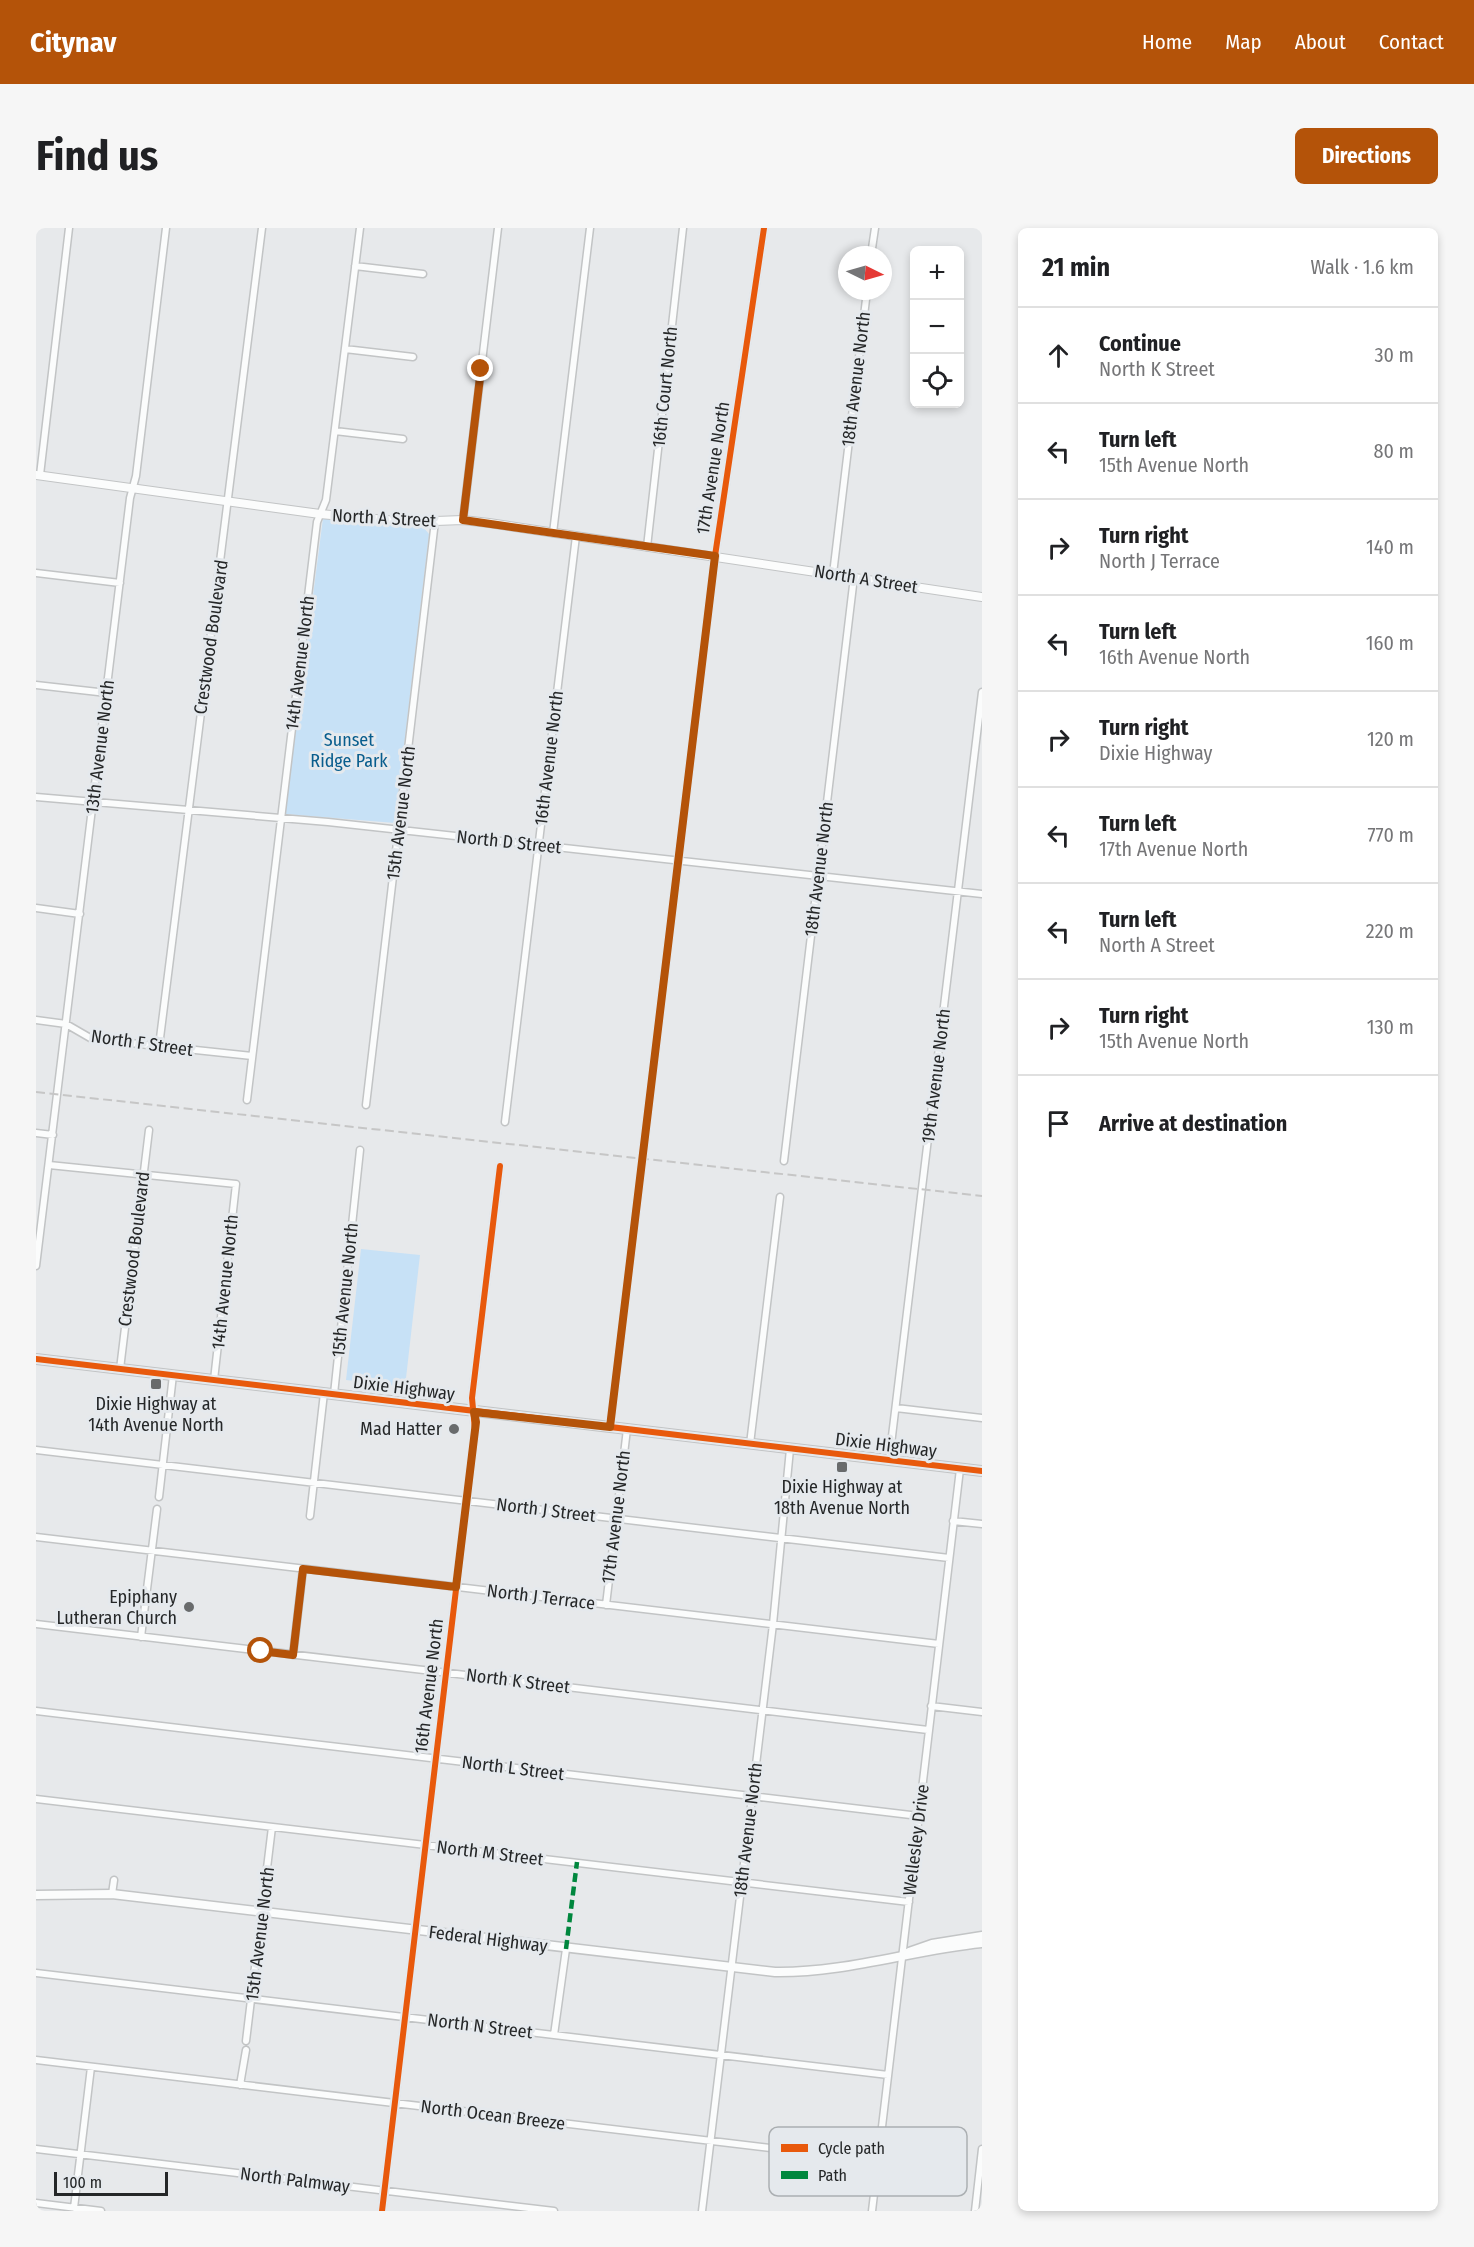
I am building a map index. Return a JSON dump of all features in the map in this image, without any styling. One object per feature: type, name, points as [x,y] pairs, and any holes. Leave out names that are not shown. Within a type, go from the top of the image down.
[{"type":"main road","name":"Dixie Highway","points":[[36,1359],[982,1472]]},
{"type":"main road","name":"Federal Highway","points":[[36,1894],[112,1894],[731,1969],[818,1971],[861,1966],[903,1955],[982,1943]]},
{"type":"main road","name":"Federal Highway","points":[[903,1955],[932,1944],[982,1936]]},
{"type":"street","points":[[38,475],[69,228]]},
{"type":"street","name":"13th Avenue North","points":[[36,1266],[166,228]]},
{"type":"street","name":"Crestwood Boulevard","points":[[159,1046],[262,228]]},
{"type":"street","name":"14th Avenue North","points":[[247,1100],[317,522],[326,500],[360,228]]},
{"type":"street","points":[[463,520],[498,228]]},
{"type":"street","points":[[553,533],[591,228]]},
{"type":"street","name":"16th Court North","points":[[647,547],[684,228]]},
{"type":"street","name":"17th Avenue North","points":[[610,1427],[715,556],[765,228]]},
{"type":"street","points":[[872,246],[875,228]]},
{"type":"street","points":[[355,266],[423,274]]},
{"type":"street","name":"18th Avenue North","points":[[833,574],[866,300]]},
{"type":"street","points":[[345,349],[413,357]]},
{"type":"street","points":[[335,431],[403,440]]},
{"type":"street","name":"North A Street","points":[[38,475],[320,514],[435,521],[463,520],[982,597]]},
{"type":"street","name":"15th Avenue North","points":[[366,1105],[435,521]]},
{"type":"street","name":"16th Avenue North","points":[[505,1122],[576,536]]},
{"type":"street","points":[[36,573],[120,583]]},
{"type":"street","name":"18th Avenue North","points":[[784,1161],[854,578]]},
{"type":"street","points":[[36,685],[106,693]]},
{"type":"street","name":"19th Avenue North","points":[[889,1461],[982,692]]},
{"type":"street","name":"North D Street","points":[[36,797],[399,830],[982,894]]},
{"type":"street","points":[[36,908],[80,914]]},
{"type":"street","name":"North F Street","points":[[36,1020],[66,1024],[92,1039],[252,1056]]},
{"type":"street","name":"Crestwood Boulevard","points":[[120,1369],[149,1130]]},
{"type":"street","points":[[36,1133],[52,1135]]},
{"type":"street","name":"15th Avenue North","points":[[310,1516],[329,1394],[360,1150]]},
{"type":"street","points":[[49,1165],[143,1174]]},
{"type":"street","name":"16th Avenue North","points":[[382,2211],[476,1422],[472,1398],[500,1166]]},
{"type":"street","name":"14th Avenue North","points":[[143,1174],[236,1184],[214,1380]]},
{"type":"street","points":[[750,1444],[780,1197]]},
{"type":"street","points":[[159,1497],[173,1375]]},
{"type":"street","points":[[896,1408],[982,1418]]},
{"type":"street","name":"17th Avenue North","points":[[606,1605],[627,1429]]},
{"type":"street","name":"18th Avenue North","points":[[702,2211],[773,1624],[790,1449]]},
{"type":"street","name":"North J Street","points":[[36,1450],[949,1558]]},
{"type":"street","name":"Wellesley Drive","points":[[882,2127],[960,1469]]},
{"type":"street","points":[[141,1637],[157,1509]]},
{"type":"street","points":[[953,1521],[982,1524]]},
{"type":"street","name":"North J Terrace","points":[[36,1537],[939,1644]]},
{"type":"street","points":[[293,1655],[303,1569]]},
{"type":"street","name":"North K Street","points":[[36,1624],[928,1730]]},
{"type":"street","points":[[931,1706],[982,1712]]},
{"type":"street","name":"North L Street","points":[[36,1711],[919,1816]]},
{"type":"street","name":"North M Street","points":[[36,1799],[909,1902]]},
{"type":"street","name":"15th Avenue North","points":[[246,2041],[272,1827]]},
{"type":"street","points":[[112,1894],[114,1881]]},
{"type":"street","points":[[554,2035],[566,1949]]},
{"type":"street","name":"North N Street","points":[[36,1973],[888,2074]]},
{"type":"street","points":[[240,2085],[246,2050]]},
{"type":"street","name":"North Ocean Breeze","points":[[36,2060],[769,2148]]},
{"type":"street","points":[[74,2208],[91,2067]]},
{"type":"street","name":"North Palmway","points":[[36,2149],[554,2211]]},
{"type":"street","points":[[975,2211],[982,2149]]},
{"type":"street","name":"Wellesley Drive","points":[[872,2211],[874,2196]]},
{"type":"street","points":[[36,2203],[101,2211]]},
{"type":"green space","name":"Sunset Ridge Park","points":[[323,518],[423,527],[429,534],[395,823],[285,814]]},
{"type":"green space","points":[[361,1249],[420,1255],[405,1387],[346,1380]]},
{"type":"railway","points":[[36,1092],[982,1196]]},
{"type":"marked path","points":[[566,1949],[577,1862]]},
{"type":"cycle path","points":[[610,1427],[715,556],[764,228]]},
{"type":"cycle path","points":[[382,2211],[475,1430],[472,1398],[500,1166]]},
{"type":"cycle path","points":[[36,1359],[982,1471]]},
{"type":"place","name":"Dixie Highway at 14th Avenue North","points":[[156,1384]]},
{"type":"place","name":"Mad Hatter","points":[[454,1429]]},
{"type":"place","name":"Dixie Highway at 18th Avenue North","points":[[842,1467]]},
{"type":"place","name":"Epiphany Lutheran Church","points":[[189,1607]]},
{"type":"route","points":[[261,1651],[293,1655],[303,1569],[456,1587],[476,1422],[474,1412],[610,1427],[715,556],[463,520],[481,369]]}]
